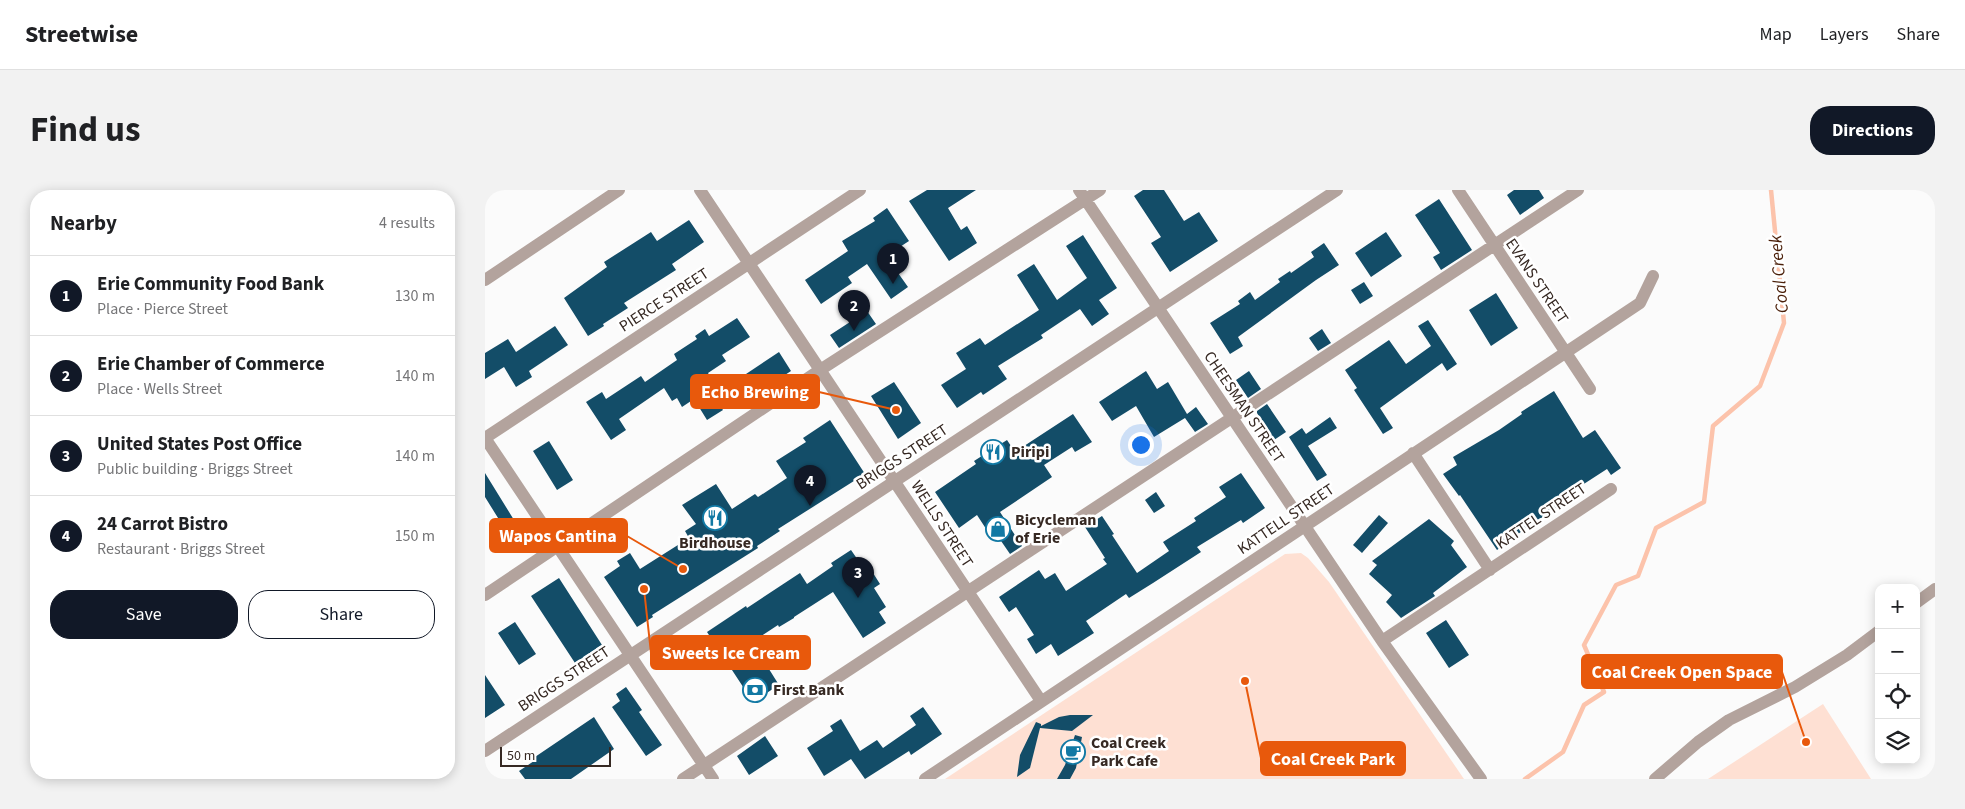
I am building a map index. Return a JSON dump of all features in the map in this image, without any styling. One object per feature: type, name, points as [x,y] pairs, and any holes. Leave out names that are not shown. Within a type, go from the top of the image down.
[{"type":"street","points":[[485,280],[619,190]]},
{"type":"street","name":"WELLS STREET","points":[[700,190],[1041,701]]},
{"type":"street","name":"PIERCE STREET","points":[[485,438],[860,190]]},
{"type":"street","points":[[485,594],[1082,194],[1099,190]]},
{"type":"street","name":"BRIGGS STREET","points":[[485,751],[1337,190]]},
{"type":"street","name":"EVANS STREET","points":[[1458,190],[1590,389]]},
{"type":"street","points":[[683,779],[1578,190]]},
{"type":"street","name":"CHEESMAN STREET","points":[[1082,194],[1382,641],[1481,779]]},
{"type":"street","name":"KATTELL STREET","points":[[925,779],[1640,303],[1653,276]]},
{"type":"street","points":[[485,438],[713,779]]},
{"type":"street","name":"KATTEL STREET","points":[[1413,454],[1490,570]]},
{"type":"street","name":"KATTEL STREET","points":[[1382,641],[1611,489]]},
{"type":"street","points":[[1920,600],[1935,589]]},
{"type":"street","points":[[1655,779],[1698,742],[1729,720],[1795,687],[1847,655],[1875,634]]},
{"type":"shaded area","points":[[1301,553],[1308,558],[1329,582],[1464,779],[945,779],[1285,554]]},
{"type":"shaded area","points":[[1823,704],[1871,779],[1708,779]]},
{"type":"building","points":[[927,190],[976,190],[948,208],[961,230],[967,226],[977,243],[949,261],[909,201]]},
{"type":"building","points":[[1143,190],[1164,190],[1184,221],[1199,212],[1218,241],[1170,272],[1151,243],[1161,237],[1134,196]]},
{"type":"building","points":[[1514,190],[1539,190],[1544,198],[1520,215],[1507,195]]},
{"type":"building","points":[[1439,199],[1472,250],[1441,270],[1433,257],[1440,253],[1415,215]]},
{"type":"building","points":[[887,208],[909,241],[886,256],[908,287],[891,299],[867,264],[848,277],[852,283],[821,304],[805,280],[848,251],[842,241],[875,221],[873,218]]},
{"type":"building","points":[[689,220],[704,242],[672,264],[676,270],[624,303],[628,308],[588,336],[564,298],[607,267],[604,262],[651,232],[657,241]]},
{"type":"building","points":[[1386,232],[1402,256],[1371,277],[1355,253]]},
{"type":"building","points":[[1083,235],[1117,288],[1099,300],[1109,314],[1092,326],[1080,309],[1041,335],[1043,338],[998,366],[1007,379],[983,395],[981,392],[957,408],[941,385],[966,369],[956,353],[980,338],[985,345],[1039,310],[1017,275],[1034,264],[1057,300],[1087,278],[1066,246]]},
{"type":"building","points":[[1324,243],[1339,265],[1238,337],[1243,346],[1230,354],[1210,323],[1240,304],[1238,301],[1250,292],[1255,300],[1280,282],[1278,279],[1290,271],[1291,273],[1314,257],[1311,252]]},
{"type":"building","points":[[1364,282],[1373,296],[1360,304],[1351,290]]},
{"type":"building","points":[[1496,293],[1518,328],[1491,346],[1469,310]]},
{"type":"building","points":[[867,311],[876,324],[839,348],[830,335]]},
{"type":"building","points":[[737,318],[750,337],[722,355],[726,361],[708,373],[714,383],[707,387],[723,410],[707,420],[694,399],[682,407],[677,398],[672,401],[664,388],[619,419],[626,430],[611,440],[586,402],[602,392],[606,399],[641,376],[645,382],[677,360],[674,354],[697,339],[695,336],[705,329],[709,336]]},
{"type":"building","points":[[1428,320],[1457,364],[1447,371],[1442,363],[1380,408],[1393,428],[1383,434],[1354,390],[1357,388],[1345,370],[1389,340],[1406,364],[1431,346],[1418,326]]},
{"type":"building","points":[[555,326],[568,345],[529,371],[532,377],[516,387],[504,367],[485,379],[485,353],[508,339],[516,352]]},
{"type":"building","points":[[1322,329],[1331,343],[1318,351],[1309,338]]},
{"type":"building","points":[[779,352],[791,371],[752,397],[740,378]]},
{"type":"building","points":[[1146,371],[1157,389],[1168,382],[1187,414],[1196,407],[1208,424],[1195,432],[1185,418],[1154,437],[1136,406],[1112,421],[1099,402]]},
{"type":"building","points":[[1249,371],[1261,389],[1248,398],[1236,380]]},
{"type":"building","points":[[894,382],[921,423],[898,439],[871,396]]},
{"type":"building","points":[[1554,391],[1583,438],[1595,430],[1621,468],[1611,475],[1607,469],[1573,491],[1576,496],[1530,525],[1497,550],[1460,495],[1443,474],[1457,465],[1453,457],[1499,430],[1522,414],[1521,412]]},
{"type":"building","points":[[1267,404],[1286,432],[1274,440],[1257,413]]},
{"type":"building","points":[[1073,414],[1092,442],[1075,452],[1072,447],[1044,465],[1052,477],[1000,512],[1022,546],[1010,554],[999,538],[994,541],[977,515],[959,528],[935,492],[976,464],[974,461],[1007,440],[1015,452]]},
{"type":"building","points":[[1330,417],[1337,428],[1308,446],[1327,475],[1317,481],[1289,437],[1302,428],[1306,434]]},
{"type":"building","points":[[830,420],[865,474],[778,529],[780,531],[757,546],[758,548],[652,615],[653,617],[637,627],[604,577],[620,566],[617,561],[630,553],[640,569],[689,538],[685,531],[696,524],[682,505],[716,484],[732,509],[755,494],[758,497],[787,478],[776,461],[806,442],[803,438]]},
{"type":"building","points":[[549,441],[573,480],[557,490],[533,451]]},
{"type":"building","points":[[485,473],[514,520],[503,526],[485,497]]},
{"type":"building","points":[[1241,473],[1265,508],[1243,523],[1241,520],[1197,547],[1201,552],[1153,583],[1129,598],[1126,594],[1086,621],[1094,633],[1058,656],[1051,644],[1036,654],[1027,639],[1034,635],[1016,607],[1009,612],[999,597],[1039,570],[1045,579],[1055,573],[1066,591],[1107,564],[1085,527],[1102,516],[1137,573],[1169,551],[1163,542],[1196,521],[1194,518],[1226,497],[1219,487]]},
{"type":"building","points":[[1156,492],[1165,506],[1154,513],[1145,500]]},
{"type":"building","points":[[1379,515],[1388,523],[1362,553],[1353,545]]},
{"type":"building","points":[[1429,519],[1454,541],[1451,545],[1467,567],[1433,593],[1435,596],[1401,618],[1386,602],[1392,595],[1369,574],[1377,565],[1372,561]]},
{"type":"building","points":[[851,550],[869,576],[873,573],[880,584],[874,588],[886,607],[879,612],[886,623],[863,638],[833,592],[794,618],[779,627],[778,625],[752,642],[779,685],[753,702],[707,632],[800,573],[807,584],[833,566],[831,563]]},
{"type":"building","points":[[559,578],[602,645],[575,663],[531,596]]},
{"type":"building","points":[[1446,620],[1469,655],[1449,668],[1426,633]]},
{"type":"building","points":[[515,622],[536,654],[519,665],[498,633]]},
{"type":"building","points":[[485,675],[505,705],[485,718]]},
{"type":"building","points":[[626,687],[642,710],[639,712],[662,745],[646,756],[612,707],[620,701],[616,694]]},
{"type":"building","points":[[923,707],[942,734],[911,755],[909,751],[865,779],[851,759],[824,776],[807,748],[833,731],[830,726],[841,719],[860,751],[877,740],[883,748],[916,725],[910,716]]},
{"type":"building","points":[[1093,715],[1072,731],[1040,728],[1030,768],[1017,777],[1020,755],[1036,722],[1041,724],[1041,726],[1059,717]]},
{"type":"building","points":[[594,717],[614,749],[571,779],[525,779],[519,771],[534,761],[532,759]]},
{"type":"building","points":[[1075,735],[1082,737],[1076,768],[1070,779],[1057,779],[1065,765]]},
{"type":"building","points":[[765,736],[778,756],[749,775],[737,756]]},
{"type":"waterway","name":"Coal Creek","points":[[1525,779],[1563,752],[1584,705],[1604,692],[1584,645],[1616,585],[1638,576],[1656,528],[1704,502],[1713,426],[1760,386],[1784,323],[1771,190]]},
{"type":"place","name":"Erie Community Food Bank","points":[[893,284]]},
{"type":"place","name":"Erie Chamber of Commerce","points":[[854,331]]},
{"type":"place","name":"Echo Brewing","points":[[896,410]]},
{"type":"place","name":"Piripi","points":[[993,452]]},
{"type":"place","name":"24 Carrot Bistro","points":[[810,506]]},
{"type":"place","name":"Birdhouse","points":[[715,518]]},
{"type":"place","name":"Bicycleman of Erie","points":[[998,529]]},
{"type":"place","name":"Wapos Cantina","points":[[683,569]]},
{"type":"place","name":"Sweets Ice Cream","points":[[644,589]]},
{"type":"place","name":"United States Post Office","points":[[858,598]]},
{"type":"place","name":"Coal Creek Park","points":[[1245,681]]},
{"type":"place","name":"First Bank","points":[[755,690]]},
{"type":"place","name":"Coal Creek Open Space","points":[[1806,742]]},
{"type":"place","name":"Coal Creek Park Cafe","points":[[1073,752]]}]
